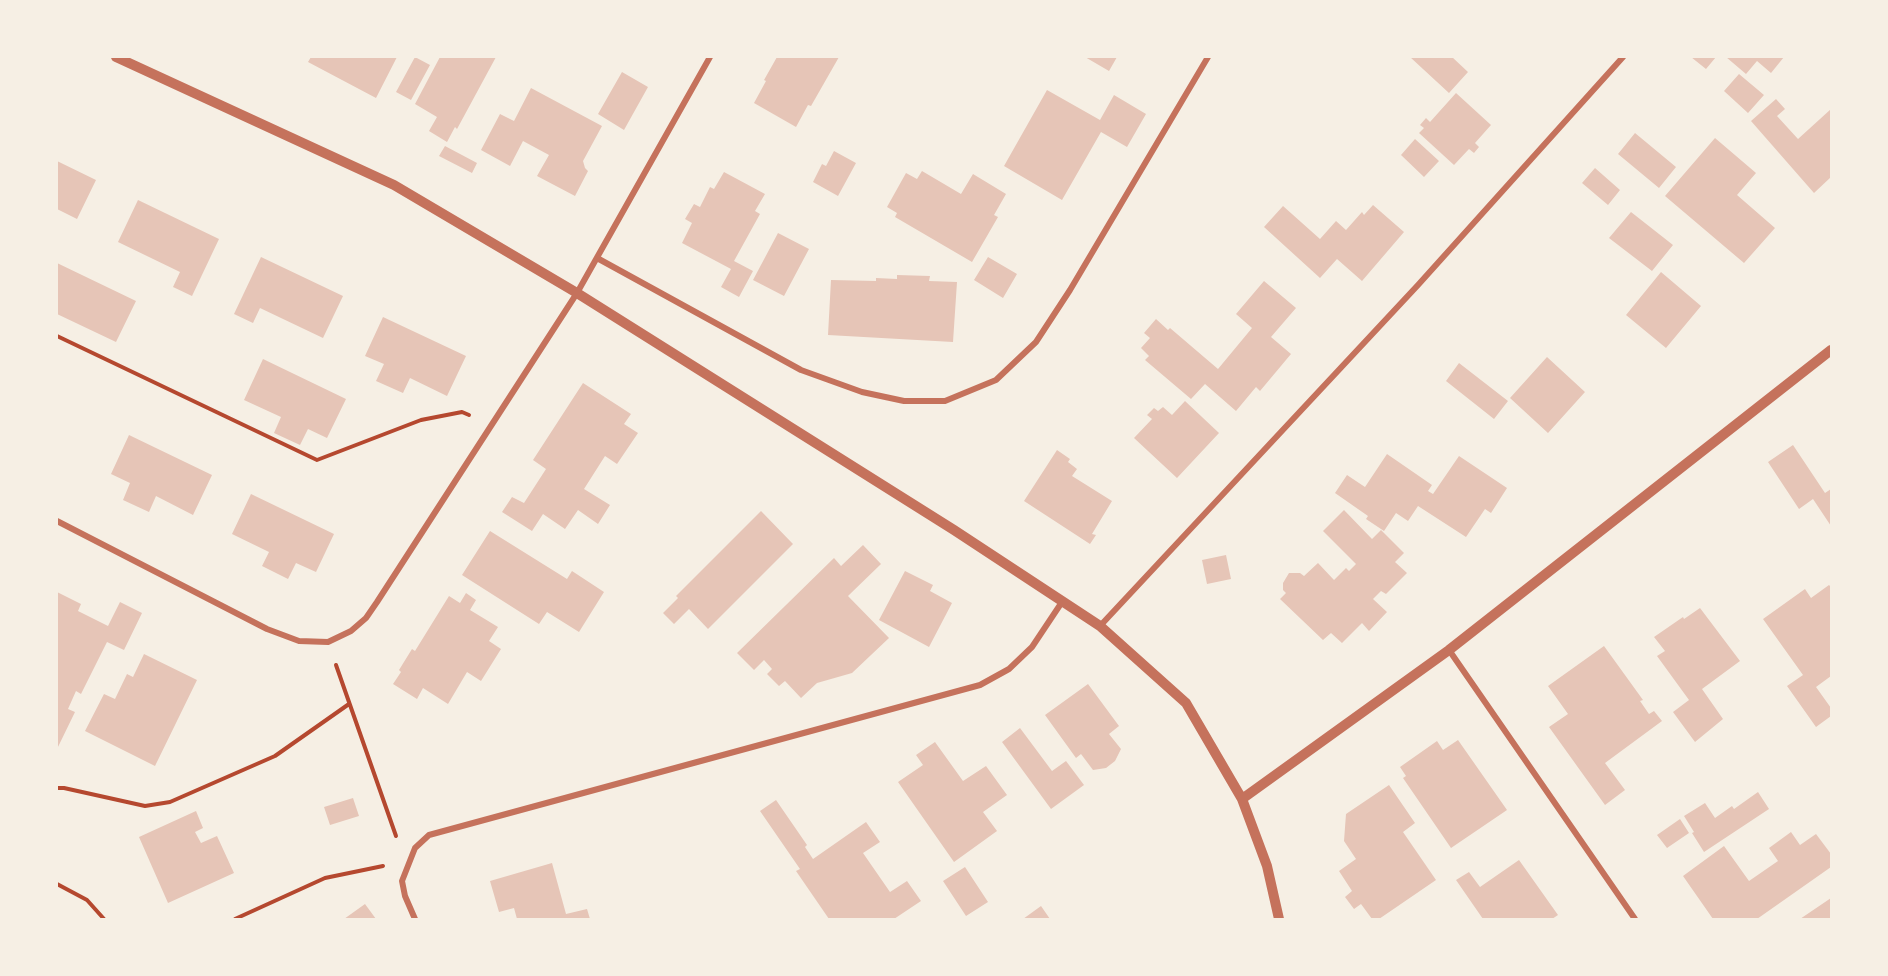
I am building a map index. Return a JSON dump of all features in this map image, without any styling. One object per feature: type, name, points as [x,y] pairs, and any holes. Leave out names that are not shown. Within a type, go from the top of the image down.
[{"type":"street","points":[[116,57],[394,185],[577,294],[954,530],[1100,626],[1186,703],[1242,799],[1267,866],[1279,919]]},
{"type":"street","points":[[57,521],[267,629],[299,641],[328,642],[351,631],[366,618],[577,294],[710,57]]},
{"type":"street","points":[[597,258],[801,370],[862,392],[904,400],[945,401],[996,380],[1036,342],[1070,290],[1208,57]]},
{"type":"street","points":[[1100,626],[1418,285],[1623,57]]},
{"type":"street","points":[[1242,799],[1449,650],[1831,350]]},
{"type":"street","points":[[415,919],[405,896],[402,881],[415,848],[429,835],[980,685],[1009,669],[1032,647],[1062,602]]},
{"type":"street","points":[[1449,650],[1635,919]]},
{"type":"path","points":[[57,336],[317,460],[421,420],[462,412],[491,426]]},
{"type":"path","points":[[328,642],[396,836]]},
{"type":"path","points":[[57,788],[145,806],[170,802],[275,756],[349,704]]},
{"type":"path","points":[[235,919],[325,878],[371,868],[408,864]]},
{"type":"path","points":[[57,884],[87,900],[104,919]]},
{"type":"building","points":[[311,57],[397,57],[376,98],[308,62]]},
{"type":"building","points":[[415,57],[430,65],[411,100],[396,92]]},
{"type":"building","points":[[440,57],[496,57],[457,129],[455,127],[447,142],[429,131],[437,117],[415,104]]},
{"type":"building","points":[[777,57],[839,57],[796,127],[754,103]]},
{"type":"building","points":[[1085,57],[1117,57],[1109,71]]},
{"type":"building","points":[[1410,57],[1452,57],[1468,72],[1449,93]]},
{"type":"building","points":[[1691,57],[1716,57],[1706,69]]},
{"type":"building","points":[[1726,57],[1784,57],[1771,73],[1757,61],[1746,74]]},
{"type":"building","points":[[622,72],[648,87],[624,130],[598,114]]},
{"type":"building","points":[[1739,74],[1764,95],[1748,113],[1724,91]]},
{"type":"building","points":[[531,88],[602,126],[583,161],[588,171],[575,196],[537,176],[549,155],[523,141],[510,166],[481,150],[500,114],[514,121]]},
{"type":"building","points":[[1047,90],[1100,120],[1114,95],[1146,114],[1127,147],[1101,132],[1062,200],[1004,166]]},
{"type":"building","points":[[1456,93],[1491,125],[1475,143],[1479,147],[1474,153],[1469,149],[1454,165],[1419,133],[1424,128],[1420,125],[1426,118],[1430,122]]},
{"type":"building","points":[[1776,99],[1785,109],[1777,116],[1798,139],[1831,109],[1831,177],[1814,193],[1751,121]]},
{"type":"building","points":[[1635,133],[1676,167],[1659,188],[1618,154]]},
{"type":"building","points":[[1715,138],[1756,173],[1737,195],[1775,228],[1744,263],[1665,196]]},
{"type":"building","points":[[1415,139],[1439,161],[1424,177],[1401,155]]},
{"type":"building","points":[[445,146],[477,163],[472,173],[439,156]]},
{"type":"building","points":[[834,151],[856,163],[838,196],[813,182],[822,164],[826,166]]},
{"type":"building","points":[[57,161],[96,180],[77,219],[57,209]]},
{"type":"building","points":[[1595,168],[1620,190],[1608,205],[1582,183]]},
{"type":"building","points":[[922,171],[961,194],[973,174],[1006,194],[994,215],[998,217],[972,262],[895,217],[897,213],[887,207],[906,173],[917,179]]},
{"type":"building","points":[[724,172],[765,194],[755,211],[760,214],[734,261],[753,271],[739,297],[721,287],[731,269],[682,243],[692,223],[685,219],[694,204],[700,207],[710,187],[714,189]]},
{"type":"building","points":[[138,200],[219,239],[192,296],[173,287],[180,272],[118,242]]},
{"type":"building","points":[[1373,205],[1404,232],[1362,281],[1337,259],[1320,278],[1264,227],[1283,206],[1320,239],[1336,221],[1346,230],[1362,212],[1364,215]]},
{"type":"building","points":[[1631,212],[1673,245],[1652,271],[1609,238]]},
{"type":"building","points":[[778,233],[809,249],[784,296],[753,280]]},
{"type":"building","points":[[261,257],[343,296],[323,338],[260,308],[253,323],[234,314]]},
{"type":"building","points":[[988,257],[1017,274],[1003,298],[974,280]]},
{"type":"building","points":[[57,263],[136,301],[116,342],[57,314]]},
{"type":"building","points":[[1661,272],[1701,306],[1666,348],[1626,315]]},
{"type":"building","points":[[897,275],[930,276],[929,281],[957,282],[953,342],[828,335],[831,280],[876,281],[876,278],[897,279]]},
{"type":"building","points":[[1264,281],[1296,308],[1271,337],[1291,354],[1260,391],[1256,387],[1236,411],[1205,384],[1191,399],[1145,360],[1149,356],[1141,348],[1150,338],[1144,333],[1156,319],[1218,369],[1252,328],[1236,314]]},
{"type":"building","points":[[383,317],[466,356],[447,396],[410,378],[403,393],[376,381],[384,364],[365,356]]},
{"type":"building","points":[[1547,357],[1585,392],[1548,433],[1510,398]]},
{"type":"building","points":[[263,359],[346,399],[327,438],[308,429],[300,445],[274,433],[281,417],[244,400]]},
{"type":"building","points":[[1459,363],[1508,401],[1494,419],[1446,381]]},
{"type":"building","points":[[583,383],[631,414],[624,424],[638,433],[617,464],[605,456],[584,489],[610,505],[598,524],[578,510],[565,529],[543,514],[532,531],[502,512],[512,497],[524,503],[546,469],[533,460]]},
{"type":"building","points":[[1185,401],[1219,433],[1177,478],[1134,438],[1152,419],[1147,415],[1154,408],[1158,411],[1163,407],[1172,415]]},
{"type":"building","points":[[129,435],[212,475],[193,515],[156,496],[149,512],[123,500],[130,483],[111,474]]},
{"type":"building","points":[[1793,445],[1825,493],[1831,489],[1831,526],[1813,499],[1799,509],[1768,462]]},
{"type":"building","points":[[1057,450],[1070,459],[1068,462],[1077,469],[1072,476],[1112,501],[1092,534],[1096,535],[1090,544],[1024,501]]},
{"type":"building","points":[[1387,454],[1432,485],[1428,491],[1433,494],[1459,456],[1507,488],[1491,513],[1485,509],[1466,537],[1418,506],[1408,521],[1396,513],[1384,531],[1366,519],[1368,516],[1335,493],[1347,475],[1365,487]]},
{"type":"building","points":[[251,494],[334,534],[316,572],[296,563],[288,579],[262,566],[269,552],[232,534]]},
{"type":"building","points":[[1344,510],[1372,539],[1381,530],[1404,553],[1395,562],[1407,573],[1386,594],[1381,591],[1373,599],[1387,612],[1369,631],[1362,623],[1342,643],[1331,633],[1323,640],[1280,599],[1286,593],[1283,590],[1283,583],[1289,573],[1300,573],[1304,576],[1318,563],[1334,580],[1346,568],[1349,571],[1356,564],[1323,531]]},
{"type":"building","points":[[761,511],[793,544],[708,629],[689,609],[674,624],[663,613],[678,598],[676,596]]},
{"type":"building","points":[[490,531],[567,579],[572,571],[604,592],[579,632],[547,612],[539,624],[462,575]]},
{"type":"building","points":[[863,545],[881,564],[848,596],[889,638],[852,673],[817,683],[801,698],[785,681],[779,686],[767,674],[772,669],[764,660],[754,670],[737,653],[834,558],[841,566]]},
{"type":"building","points":[[1226,555],[1231,579],[1207,584],[1202,560]]},
{"type":"building","points":[[905,571],[933,585],[930,591],[952,603],[929,647],[879,620]]},
{"type":"building","points":[[1829,585],[1831,587],[1831,676],[1816,687],[1831,708],[1831,716],[1816,727],[1787,686],[1803,675],[1763,619],[1805,589],[1811,598]]},
{"type":"building","points":[[57,592],[81,604],[78,611],[108,626],[120,602],[142,613],[124,650],[107,642],[81,694],[76,691],[68,709],[75,712],[57,749]]},
{"type":"building","points":[[466,593],[476,600],[470,610],[498,627],[489,641],[501,649],[481,681],[467,672],[448,704],[423,688],[417,699],[393,684],[401,672],[399,670],[412,649],[415,651],[449,596],[460,603]]},
{"type":"building","points":[[1700,608],[1740,661],[1702,689],[1723,719],[1695,742],[1673,712],[1689,700],[1657,656],[1665,651],[1654,637]]},
{"type":"building","points":[[1604,646],[1643,700],[1640,701],[1649,714],[1654,711],[1662,721],[1605,763],[1625,790],[1605,805],[1549,727],[1568,714],[1548,686]]},
{"type":"building","points":[[144,654],[197,680],[155,766],[85,731],[104,694],[115,699],[127,674],[133,677]]},
{"type":"building","points":[[1088,684],[1119,726],[1109,734],[1121,749],[1115,761],[1106,768],[1093,770],[1081,754],[1076,758],[1045,715]]},
{"type":"building","points":[[1020,728],[1052,771],[1066,761],[1084,785],[1051,809],[1002,742]]},
{"type":"building","points":[[1458,740],[1507,810],[1451,848],[1403,778],[1406,776],[1400,767],[1437,741],[1443,750]]},
{"type":"building","points":[[935,742],[963,781],[986,766],[1007,795],[983,812],[997,831],[954,862],[898,782],[923,765],[916,755]]},
{"type":"building","points":[[1389,785],[1415,823],[1403,832],[1436,880],[1379,919],[1372,919],[1361,904],[1354,909],[1345,897],[1352,891],[1339,871],[1356,859],[1344,841],[1346,814]]},
{"type":"building","points":[[1758,792],[1769,809],[1704,852],[1684,816],[1705,803],[1715,818],[1732,806],[1734,809]]},
{"type":"building","points":[[353,798],[359,816],[330,825],[324,807]]},
{"type":"building","points":[[776,800],[807,845],[805,847],[813,859],[866,822],[880,842],[863,853],[890,892],[907,881],[921,901],[894,919],[829,919],[796,871],[800,869],[760,811]]},
{"type":"building","points":[[196,811],[203,828],[195,832],[201,843],[217,836],[234,873],[168,903],[139,837]]},
{"type":"building","points":[[1680,819],[1689,833],[1667,848],[1657,835]]},
{"type":"building","points":[[1791,832],[1800,845],[1816,834],[1831,854],[1831,867],[1757,919],[1713,919],[1683,876],[1724,846],[1749,881],[1778,861],[1769,848]]},
{"type":"building","points":[[1519,860],[1558,915],[1552,919],[1483,919],[1456,880],[1469,872],[1480,887]]},
{"type":"building","points":[[552,863],[566,914],[587,909],[590,919],[517,919],[514,908],[499,912],[490,881]]},
{"type":"building","points":[[965,867],[988,902],[966,916],[943,881]]},
{"type":"building","points":[[1831,898],[1831,919],[1800,919]]},
{"type":"building","points":[[365,904],[376,919],[344,919]]},
{"type":"building","points":[[1041,906],[1050,919],[1023,919]]}]
